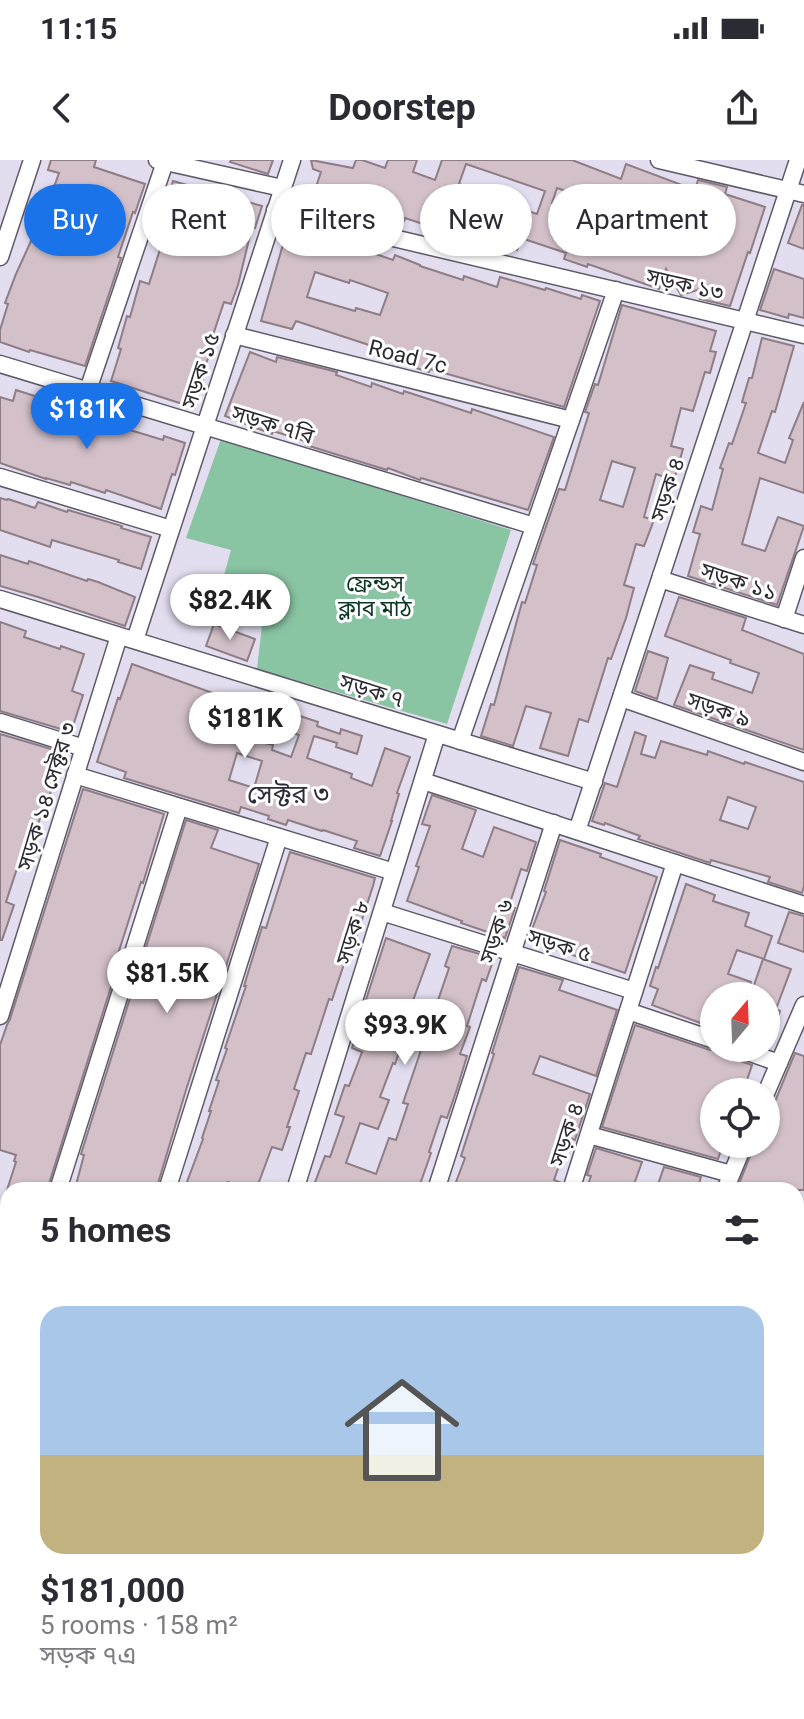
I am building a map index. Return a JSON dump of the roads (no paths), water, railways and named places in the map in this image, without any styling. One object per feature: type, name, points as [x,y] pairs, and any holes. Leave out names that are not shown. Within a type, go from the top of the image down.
[{"type":"street","points":[[0,257],[32,160]]},
{"type":"street","name":"সড়ক ১৫","points":[[283,184],[292,160]]},
{"type":"street","points":[[659,160],[796,192]]},
{"type":"street","name":"সড়ক ৪","points":[[577,831],[745,321],[796,192],[798,160]]},
{"type":"street","points":[[88,390],[161,161],[271,186]]},
{"type":"street","name":"সড়ক ১৫","points":[[127,638],[171,529],[271,222]]},
{"type":"street","name":"সড়ক ১৩","points":[[404,240],[804,335]]},
{"type":"street","points":[[460,741],[616,290]]},
{"type":"street","name":"Road 7c","points":[[234,335],[571,420]]},
{"type":"street","name":"সড়ক ৭বি","points":[[0,364],[534,526]]},
{"type":"street","points":[[0,477],[171,529]]},
{"type":"street","points":[[784,619],[804,558]]},
{"type":"street","name":"সড়ক ১১","points":[[661,576],[666,581],[804,625]]},
{"type":"street","name":"সড়ক ৭","points":[[0,599],[594,782]]},
{"type":"street","name":"সড়ক ১৪ সেক্টর ৩","points":[[0,1016],[84,748],[127,638]]},
{"type":"street","name":"সড়ক ৯","points":[[622,695],[624,699],[804,762]]},
{"type":"street","points":[[0,722],[84,748]]},
{"type":"street","name":"সড়ক ৮","points":[[298,1182],[437,734]]},
{"type":"street","points":[[75,775],[394,872]]},
{"type":"street","points":[[423,781],[804,905]]},
{"type":"street","points":[[61,1182],[179,807]]},
{"type":"street","name":"সড়ক ৬","points":[[439,1182],[554,823]]},
{"type":"street","points":[[170,1182],[279,837]]},
{"type":"street","name":"সড়ক ৪","points":[[574,1182],[675,863]]},
{"type":"street","name":"সড়ক ৫","points":[[382,912],[634,991]]},
{"type":"street","points":[[772,1078],[804,1005]]},
{"type":"street","points":[[628,1011],[700,1035]]},
{"type":"street","points":[[589,1135],[728,1182],[738,1158]]},
{"type":"district","name":"সেক্টর ৩","points":[[288,794]]},
{"type":"park label","name":"ফ্রেন্ডস ক্লাব মাঠ","points":[[375,596]]}]
